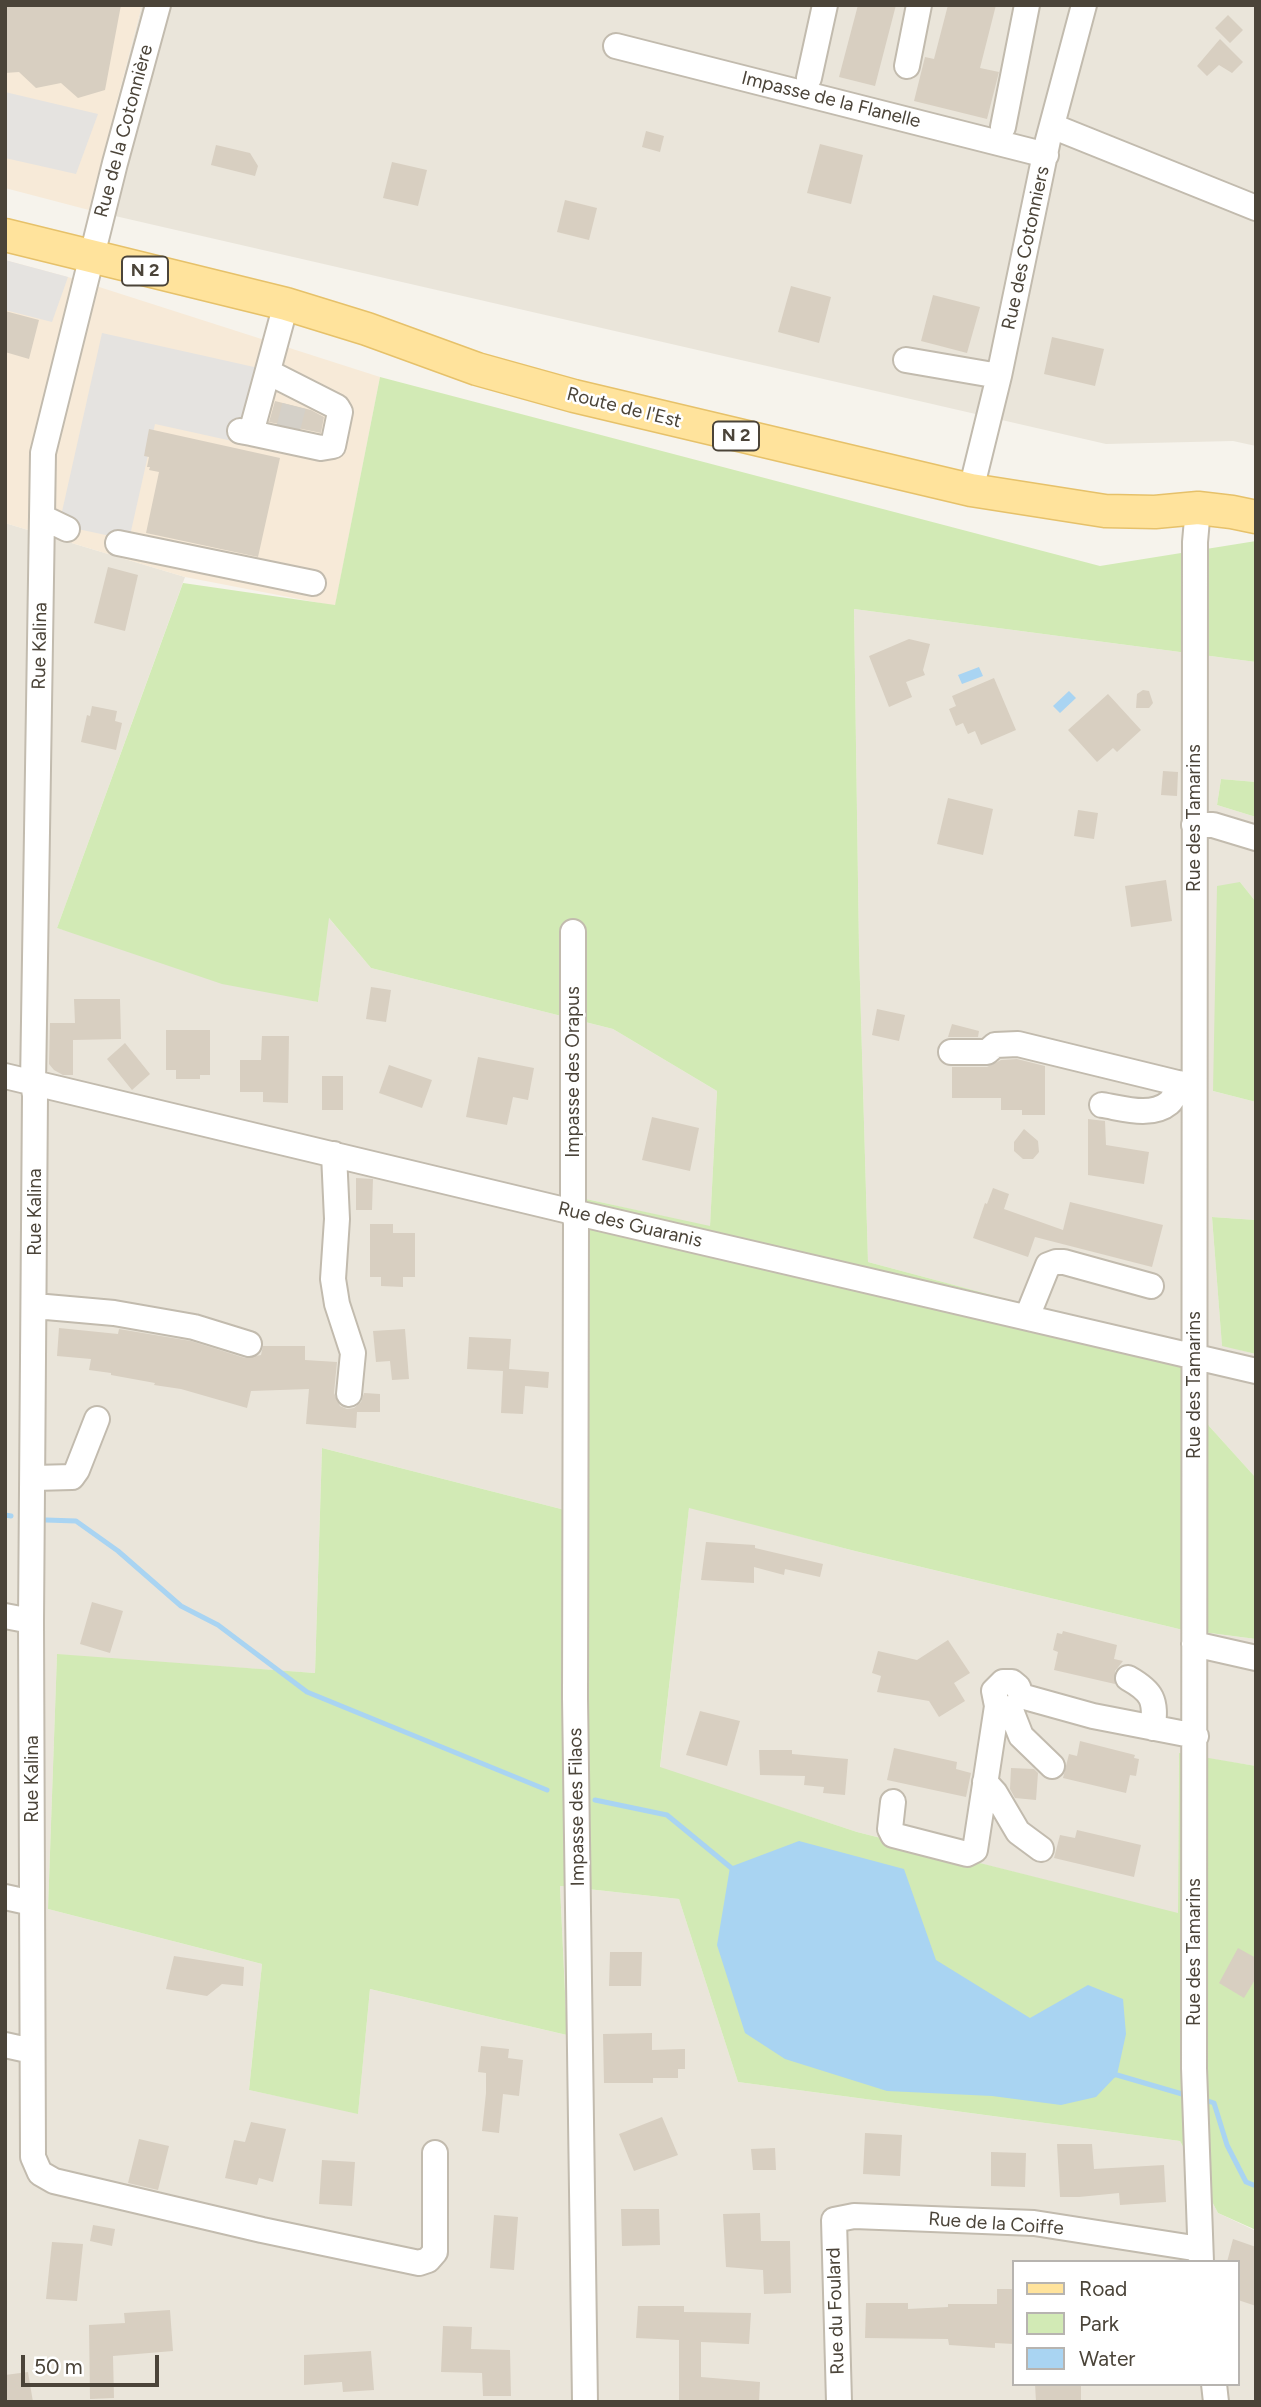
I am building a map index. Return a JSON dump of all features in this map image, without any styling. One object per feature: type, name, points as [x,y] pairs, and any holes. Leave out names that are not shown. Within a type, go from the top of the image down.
[{"type":"main road","name":"Route de l'Est","points":[[5,236],[286,304],[368,329],[477,369],[574,397],[971,490],[1105,511],[1155,512],[1198,508],[1256,517]]},
{"type":"street","name":"Rue de la Cotonnière","points":[[92,257],[158,5]]},
{"type":"street","points":[[809,78],[825,5]]},
{"type":"street","points":[[907,66],[919,5]]},
{"type":"street","points":[[1003,127],[1027,5]]},
{"type":"street","name":"Rue des Cotonniers","points":[[971,490],[999,376],[1049,141],[1084,5]]},
{"type":"street","name":"Impasse de la Flanelle","points":[[616,47],[1049,141]]},
{"type":"street","points":[[785,71],[1003,127],[1256,208]]},
{"type":"street","name":"Rue Kalina","points":[[92,257],[67,393],[43,453],[33,1084],[33,2157],[40,2173],[54,2180],[236,2224],[419,2263],[428,2260],[435,2252],[435,2153]]},
{"type":"street","points":[[268,372],[291,416],[245,432],[268,372],[286,304]]},
{"type":"street","points":[[906,360],[999,376]]},
{"type":"street","name":"Rue des Tamarins","points":[[1198,508],[1195,542],[1194,825],[1186,1085],[1193,1357],[1196,1737],[1194,2082],[1200,2255]]},
{"type":"street","points":[[42,517],[67,529]]},
{"type":"street","points":[[118,543],[313,583]]},
{"type":"street","points":[[1194,825],[1213,825],[1256,838]]},
{"type":"street","name":"Impasse des Orapus","points":[[573,932],[573,1212]]},
{"type":"street","points":[[951,1052],[987,1052],[995,1045],[1018,1044],[1186,1085],[1171,1102],[1148,1112],[1102,1105]]},
{"type":"street","name":"Rue des Guaranis","points":[[5,1076],[1256,1371]]},
{"type":"street","points":[[334,1154],[337,1219],[332,1279],[353,1353],[349,1394]]},
{"type":"street","name":"Impasse des Filaos","points":[[573,1212],[576,1222],[575,1698],[585,2402]]},
{"type":"street","points":[[1027,1317],[1048,1265],[1056,1262],[1151,1286]]},
{"type":"street","points":[[35,1306],[114,1313],[180,1325],[249,1344]]},
{"type":"street","points":[[34,1478],[72,1477],[77,1471],[97,1419]]},
{"type":"street","points":[[5,1616],[32,1620]]},
{"type":"street","points":[[1194,1644],[1256,1658]]},
{"type":"street","points":[[1128,1678],[1143,1686],[1152,1697],[1153,1728]]},
{"type":"street","points":[[1009,1703],[1093,1716],[1196,1737]]},
{"type":"street","points":[[1009,1703],[1021,1735],[1052,1766]]},
{"type":"street","points":[[893,1802],[890,1829],[893,1835],[967,1854],[975,1850],[985,1782],[1009,1703]]},
{"type":"street","points":[[985,1782],[995,1793],[1017,1832],[1041,1849]]},
{"type":"street","points":[[5,1897],[32,1903]]},
{"type":"street","points":[[5,2045],[32,2051]]},
{"type":"street","name":"Rue de la Coiffe","points":[[834,2220],[854,2216],[1034,2223],[1200,2255]]},
{"type":"street","name":"Rue du Foulard","points":[[834,2220],[839,2402]]},
{"type":"shaded area","points":[[5,5],[142,5],[89,210],[5,188]]},
{"type":"shaded area","points":[[142,5],[1256,5],[1256,446],[1233,441],[1106,444],[89,210]]},
{"type":"shaded area","points":[[5,92],[98,114],[76,174],[5,158]]},
{"type":"shaded area","points":[[5,260],[68,277],[380,377],[335,606],[185,577],[5,523]]},
{"type":"shaded area","points":[[5,260],[68,277],[52,322],[5,310]]},
{"type":"shaded area","points":[[102,333],[272,371],[255,446],[155,424],[129,540],[59,525]]},
{"type":"shaded area","points":[[5,523],[185,577],[57,928],[318,1002],[328,917],[371,968],[613,1029],[717,1091],[710,1227],[564,1194],[565,1510],[322,1448],[315,1673],[57,1655],[48,1909],[262,1964],[249,2090],[358,2113],[370,1989],[567,2035],[560,1886],[679,1899],[738,2082],[1180,2141],[1218,2213],[1256,2231],[1256,2402],[5,2402]]},
{"type":"shaded area","points":[[854,609],[1256,662],[1256,782],[1221,779],[1217,805],[1256,817],[1256,902],[1240,882],[1213,1091],[1256,1102],[1256,1220],[1212,1217],[1222,1345],[1256,1354],[1256,1478],[1209,1426],[1170,1343],[868,1262],[859,949]]},
{"type":"shaded area","points":[[689,1507],[855,1551],[1179,1629],[1256,1639],[1256,1766],[1179,1754],[1178,1914],[857,1832],[660,1768]]},
{"type":"green space","points":[[380,377],[1100,566],[1256,541],[1256,662],[854,609],[859,949],[868,1262],[1171,1343],[1209,1426],[1256,1478],[1256,1639],[1179,1629],[689,1508],[660,1767],[857,1832],[1178,1913],[1179,1753],[1256,1766],[1256,2230],[1218,2213],[1180,2141],[738,2082],[679,1899],[560,1886],[567,2035],[370,1989],[358,2114],[249,2090],[262,1964],[48,1909],[57,1654],[315,1673],[322,1448],[565,1510],[563,1194],[710,1226],[717,1091],[613,1029],[371,968],[329,918],[318,1002],[222,984],[57,928],[183,583],[335,605]]},
{"type":"green space","points":[[1221,779],[1256,782],[1256,817],[1217,805]]},
{"type":"green space","points":[[1240,882],[1256,902],[1256,1102],[1213,1091],[1217,886]]},
{"type":"green space","points":[[1212,1217],[1256,1220],[1256,1354],[1222,1346]]},
{"type":"water","points":[[979,667],[983,676],[962,684],[958,675]]},
{"type":"water","points":[[1069,691],[1076,698],[1060,713],[1053,706]]},
{"type":"water","points":[[799,1841],[904,1869],[936,1960],[1030,2018],[1088,1985],[1123,1999],[1126,2034],[1117,2075],[1096,2097],[1061,2105],[992,2096],[887,2091],[785,2059],[745,2033],[717,1945],[730,1867]]},
{"type":"building","points":[[5,5],[121,5],[105,90],[78,98],[61,83],[36,88],[19,72],[5,73]]},
{"type":"building","points":[[858,5],[896,5],[875,86],[839,77]]},
{"type":"building","points":[[948,5],[996,5],[980,68],[999,72],[987,119],[914,101],[925,57],[934,59]]},
{"type":"building","points":[[1228,15],[1243,30],[1230,43],[1215,28]]},
{"type":"building","points":[[1220,39],[1243,62],[1232,73],[1219,65],[1207,76],[1197,66]]},
{"type":"building","points":[[646,131],[664,136],[660,152],[642,147]]},
{"type":"building","points":[[820,144],[863,155],[851,204],[807,193]]},
{"type":"building","points":[[216,145],[250,153],[258,166],[255,176],[211,165]]},
{"type":"building","points":[[392,162],[427,170],[418,206],[383,198]]},
{"type":"building","points":[[565,200],[597,208],[589,240],[557,232]]},
{"type":"building","points":[[791,286],[831,297],[819,343],[778,332]]},
{"type":"building","points":[[933,295],[980,307],[967,353],[921,341]]},
{"type":"building","points":[[5,311],[39,320],[29,359],[5,352]]},
{"type":"building","points":[[1052,337],[1104,349],[1095,386],[1044,374]]},
{"type":"building","points":[[275,401],[311,410],[324,417],[321,433],[269,422]]},
{"type":"building","points":[[149,429],[280,458],[258,557],[146,533],[159,472],[149,470],[149,457],[144,456]]},
{"type":"building","points":[[108,567],[138,575],[125,631],[94,623]]},
{"type":"building","points":[[909,639],[930,644],[923,670],[925,675],[906,682],[912,697],[889,707],[869,656]]},
{"type":"building","points":[[994,678],[1016,730],[981,745],[975,731],[968,734],[963,723],[956,726],[949,709],[956,706],[952,696]]},
{"type":"building","points":[[1143,690],[1149,691],[1153,703],[1149,708],[1136,708],[1137,694]]},
{"type":"building","points":[[1108,694],[1141,730],[1117,752],[1113,748],[1097,762],[1068,730]]},
{"type":"building","points":[[92,706],[117,711],[115,721],[122,723],[116,750],[81,742],[87,715],[90,716]]},
{"type":"building","points":[[1163,771],[1178,772],[1177,796],[1161,795]]},
{"type":"building","points":[[948,798],[993,809],[983,855],[937,844]]},
{"type":"building","points":[[1078,810],[1098,813],[1094,839],[1074,836]]},
{"type":"building","points":[[1166,880],[1172,921],[1131,927],[1125,886]]},
{"type":"building","points":[[371,987],[391,990],[386,1022],[366,1019]]},
{"type":"building","points":[[74,999],[120,999],[121,1039],[73,1040],[73,1075],[63,1075],[49,1064],[50,1023],[75,1023]]},
{"type":"building","points":[[877,1009],[905,1015],[899,1041],[872,1035]]},
{"type":"building","points":[[952,1024],[979,1031],[978,1037],[948,1037]]},
{"type":"building","points":[[166,1030],[210,1030],[210,1075],[200,1075],[200,1079],[176,1079],[176,1070],[166,1070]]},
{"type":"building","points":[[262,1036],[289,1036],[288,1103],[263,1102],[263,1092],[240,1092],[240,1060],[261,1060]]},
{"type":"building","points":[[125,1043],[150,1074],[132,1090],[107,1059]]},
{"type":"building","points":[[478,1057],[534,1068],[528,1100],[513,1097],[507,1125],[466,1117]]},
{"type":"building","points":[[1017,1059],[1045,1066],[1045,1115],[1022,1115],[1022,1110],[1001,1110],[1001,1098],[952,1098],[952,1067],[987,1067],[1001,1060]]},
{"type":"building","points":[[389,1065],[432,1080],[422,1108],[379,1093]]},
{"type":"building","points":[[322,1076],[343,1076],[343,1110],[322,1110]]},
{"type":"building","points":[[652,1117],[699,1128],[690,1171],[642,1160]]},
{"type":"building","points":[[1088,1119],[1105,1121],[1106,1145],[1149,1152],[1144,1184],[1088,1175]]},
{"type":"building","points":[[1024,1129],[1038,1141],[1039,1152],[1033,1159],[1023,1159],[1014,1151],[1014,1142]]},
{"type":"building","points":[[356,1178],[373,1179],[372,1210],[356,1210]]},
{"type":"building","points":[[993,1188],[1009,1194],[1004,1209],[1063,1230],[1070,1202],[1163,1225],[1152,1267],[1035,1237],[1028,1257],[973,1238]]},
{"type":"building","points":[[370,1224],[393,1224],[393,1233],[415,1233],[415,1277],[403,1277],[403,1287],[381,1286],[381,1277],[370,1277]]},
{"type":"building","points":[[59,1328],[118,1334],[119,1329],[191,1341],[245,1358],[261,1355],[263,1346],[305,1346],[305,1360],[337,1362],[334,1393],[340,1406],[354,1408],[361,1402],[364,1393],[380,1394],[380,1412],[357,1412],[356,1428],[306,1424],[309,1389],[251,1391],[247,1408],[181,1389],[89,1370],[91,1359],[57,1356]]},
{"type":"building","points":[[405,1329],[409,1379],[392,1380],[390,1361],[376,1362],[373,1331]]},
{"type":"building","points":[[469,1337],[511,1339],[509,1369],[549,1372],[548,1388],[525,1386],[523,1414],[501,1413],[503,1371],[467,1369]]},
{"type":"building","points":[[706,1542],[755,1545],[755,1548],[823,1564],[820,1577],[785,1569],[784,1575],[754,1567],[754,1583],[701,1580]]},
{"type":"building","points":[[92,1602],[123,1611],[110,1653],[80,1644]]},
{"type":"building","points":[[1063,1631],[1117,1645],[1114,1659],[1123,1661],[1115,1671],[1115,1684],[1054,1670],[1058,1652],[1053,1650],[1057,1633],[1062,1634]]},
{"type":"building","points":[[948,1640],[970,1673],[954,1683],[965,1701],[939,1717],[929,1701],[877,1692],[881,1676],[872,1673],[878,1651],[917,1660]]},
{"type":"building","points":[[700,1711],[740,1721],[727,1766],[686,1755]]},
{"type":"building","points":[[1080,1741],[1135,1755],[1134,1758],[1139,1759],[1136,1776],[1130,1775],[1126,1793],[1063,1778],[1069,1754],[1077,1756]]},
{"type":"building","points":[[894,1748],[957,1762],[956,1769],[971,1773],[966,1797],[887,1780]]},
{"type":"building","points":[[759,1750],[792,1750],[792,1754],[848,1759],[845,1795],[823,1793],[824,1787],[804,1785],[805,1776],[760,1775]]},
{"type":"building","points":[[1011,1768],[1034,1769],[1038,1773],[1036,1800],[1015,1798],[1010,1789]]},
{"type":"building","points":[[1077,1830],[1141,1845],[1134,1877],[1054,1858],[1060,1835],[1075,1838]]},
{"type":"building","points":[[1238,1948],[1256,1958],[1256,1978],[1244,1998],[1219,1983]]},
{"type":"building","points":[[610,1952],[642,1952],[641,1986],[609,1986]]},
{"type":"building","points":[[174,1956],[244,1967],[243,1986],[222,1984],[207,1996],[166,1989]]},
{"type":"building","points":[[652,2033],[652,2050],[685,2049],[685,2069],[678,2069],[678,2078],[653,2078],[653,2083],[604,2083],[603,2034]]},
{"type":"building","points":[[481,2046],[509,2049],[508,2058],[523,2060],[519,2096],[503,2094],[499,2133],[482,2131],[486,2073],[478,2072]]},
{"type":"building","points":[[662,2117],[678,2155],[634,2171],[619,2134]]},
{"type":"building","points":[[251,2122],[286,2129],[273,2182],[259,2178],[257,2185],[225,2178],[234,2140],[245,2142]]},
{"type":"building","points":[[865,2133],[902,2135],[900,2176],[863,2174]]},
{"type":"building","points":[[139,2139],[169,2146],[158,2190],[128,2183]]},
{"type":"building","points":[[1057,2144],[1092,2144],[1094,2169],[1164,2165],[1166,2202],[1120,2205],[1119,2193],[1060,2197]]},
{"type":"building","points":[[775,2148],[776,2170],[753,2170],[751,2149]]},
{"type":"building","points":[[991,2152],[1026,2153],[1025,2187],[991,2186]]},
{"type":"building","points":[[322,2160],[355,2162],[352,2206],[319,2204]]},
{"type":"building","points":[[621,2209],[659,2209],[660,2245],[622,2246]]},
{"type":"building","points":[[760,2213],[761,2241],[790,2241],[791,2293],[764,2294],[763,2270],[726,2267],[723,2214]]},
{"type":"building","points":[[494,2215],[518,2217],[514,2270],[490,2268]]},
{"type":"building","points":[[93,2225],[115,2229],[112,2246],[90,2241]]},
{"type":"building","points":[[1233,2239],[1256,2247],[1256,2306],[1240,2301],[1240,2260],[1228,2260]]},
{"type":"building","points":[[52,2242],[83,2244],[77,2301],[46,2299]]},
{"type":"building","points":[[997,2289],[1012,2289],[1012,2344],[995,2343],[995,2348],[949,2345],[948,2339],[865,2338],[866,2303],[908,2303],[908,2309],[948,2307],[948,2304],[997,2304]]},
{"type":"building","points":[[638,2306],[684,2306],[684,2312],[751,2313],[749,2344],[701,2342],[701,2377],[760,2382],[759,2402],[679,2402],[679,2340],[636,2338]]},
{"type":"building","points":[[170,2310],[173,2351],[113,2356],[114,2398],[90,2399],[89,2325],[125,2323],[124,2313]]},
{"type":"building","points":[[443,2326],[472,2327],[471,2349],[510,2350],[511,2396],[483,2396],[482,2373],[441,2372]]},
{"type":"building","points":[[371,2351],[374,2390],[343,2392],[342,2382],[304,2385],[304,2355]]},
{"type":"building","points":[[28,2372],[33,2402],[5,2402],[5,2375]]},
{"type":"building","points":[[1035,2386],[1081,2386],[1081,2402],[1036,2402]]},
{"type":"waterway","points":[[5,1515],[11,1516]]},
{"type":"waterway","points":[[46,1520],[76,1521],[118,1551],[181,1606],[218,1625],[307,1692],[547,1790]]},
{"type":"waterway","points":[[595,1800],[667,1815],[735,1871]]},
{"type":"waterway","points":[[1111,2075],[1189,2096]]},
{"type":"waterway","points":[[1202,2099],[1214,2103],[1227,2145],[1246,2182],[1256,2186]]},
{"type":"tunnel","points":[[288,429],[294,406]]}]
